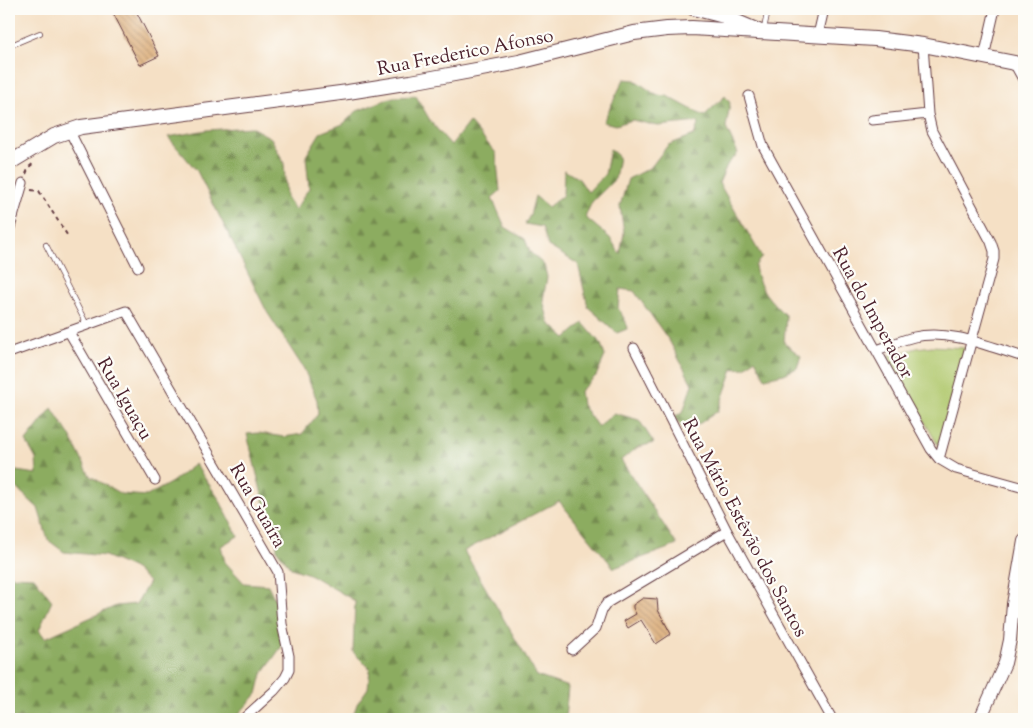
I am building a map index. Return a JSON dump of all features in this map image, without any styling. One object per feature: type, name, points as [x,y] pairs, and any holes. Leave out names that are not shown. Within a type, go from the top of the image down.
[{"type":"main road","name":"Rua Frederico Afonso","points":[[9,163],[54,136],[69,130],[103,123],[348,92],[457,74],[519,62],[652,30],[692,28],[875,39],[923,45],[1019,64]]},
{"type":"street","points":[[693,9],[736,15],[763,33]]},
{"type":"street","points":[[818,35],[824,9]]},
{"type":"street","points":[[984,57],[995,9]]},
{"type":"street","points":[[923,45],[928,114],[932,131],[991,242],[994,252],[994,259],[972,342],[939,459]]},
{"type":"street","points":[[1019,64],[1024,81]]},
{"type":"street","name":"Rua do Imperador","points":[[749,96],[764,146],[931,449],[939,459],[956,469],[1024,488]]},
{"type":"street","points":[[872,120],[928,114]]},
{"type":"street","points":[[69,130],[138,267]]},
{"type":"street","points":[[9,231],[22,187]]},
{"type":"street","name":"Rua Guaíra","points":[[87,325],[126,311],[278,572],[282,624],[289,656],[289,670],[279,685],[244,719]]},
{"type":"street","points":[[9,354],[87,325]]},
{"type":"street","name":"Rua Iguaçu","points":[[68,332],[156,480]]},
{"type":"street","points":[[877,350],[915,337],[952,337],[1024,357]]},
{"type":"street","name":"Rua Mário Estêvão dos Santos","points":[[634,348],[727,531],[832,719]]},
{"type":"street","points":[[572,650],[596,628],[602,610],[607,603],[727,531]]},
{"type":"street","points":[[980,719],[1002,673],[1008,653],[1013,604],[1024,541]]},
{"type":"lane","points":[[763,33],[768,9]]},
{"type":"lane","points":[[9,46],[40,33]]},
{"type":"lane","points":[[46,245],[87,325]]},
{"type":"path","points":[[22,187],[39,191],[69,238]]},
{"type":"green space","points":[[624,79],[635,80],[656,95],[667,96],[704,116],[725,96],[730,103],[726,128],[738,153],[727,165],[719,183],[762,257],[755,266],[762,288],[786,316],[784,343],[801,356],[797,368],[784,374],[765,378],[755,359],[745,368],[733,369],[718,411],[687,432],[673,417],[683,412],[692,384],[670,342],[634,291],[620,289],[618,308],[626,322],[627,329],[617,333],[588,307],[578,264],[548,246],[542,227],[525,224],[530,215],[535,196],[548,207],[563,195],[564,170],[579,179],[588,192],[605,174],[610,149],[619,157],[615,179],[592,202],[585,217],[610,238],[620,254],[624,233],[620,206],[628,179],[651,167],[668,145],[694,135],[699,122],[658,126],[632,120],[616,125],[603,122]]},
{"type":"green space","points":[[416,96],[431,122],[451,145],[469,122],[496,153],[500,191],[492,198],[505,227],[525,239],[530,252],[544,265],[547,277],[543,300],[549,323],[566,338],[583,323],[601,344],[605,356],[596,376],[580,391],[582,405],[598,427],[614,413],[639,420],[654,443],[638,447],[621,460],[677,545],[614,568],[559,501],[464,551],[537,676],[568,687],[565,719],[352,719],[357,704],[368,688],[370,669],[353,652],[355,601],[309,574],[291,568],[277,550],[276,536],[265,507],[247,434],[259,433],[284,437],[302,434],[318,414],[317,400],[304,369],[267,312],[197,171],[168,137],[207,130],[251,127],[271,138],[284,163],[286,197],[295,210],[309,188],[306,156],[320,133],[343,124],[357,111],[393,97]]},
{"type":"green space","points":[[932,346],[965,348],[939,447],[887,356]]},
{"type":"green space","points":[[52,408],[70,436],[90,476],[121,494],[147,496],[172,482],[195,464],[219,499],[238,536],[221,546],[225,562],[244,583],[268,585],[277,604],[282,646],[262,674],[257,694],[234,719],[9,719],[9,576],[34,577],[52,601],[39,630],[45,638],[116,606],[136,604],[149,582],[135,569],[105,556],[64,552],[48,540],[38,508],[9,481],[9,470],[37,474],[36,459],[26,441]]},
{"type":"building","points":[[111,9],[135,9],[159,56],[140,65]]},
{"type":"building","points":[[643,598],[657,599],[658,610],[671,634],[656,644],[641,620],[628,628],[624,621],[636,614],[633,605]]}]
